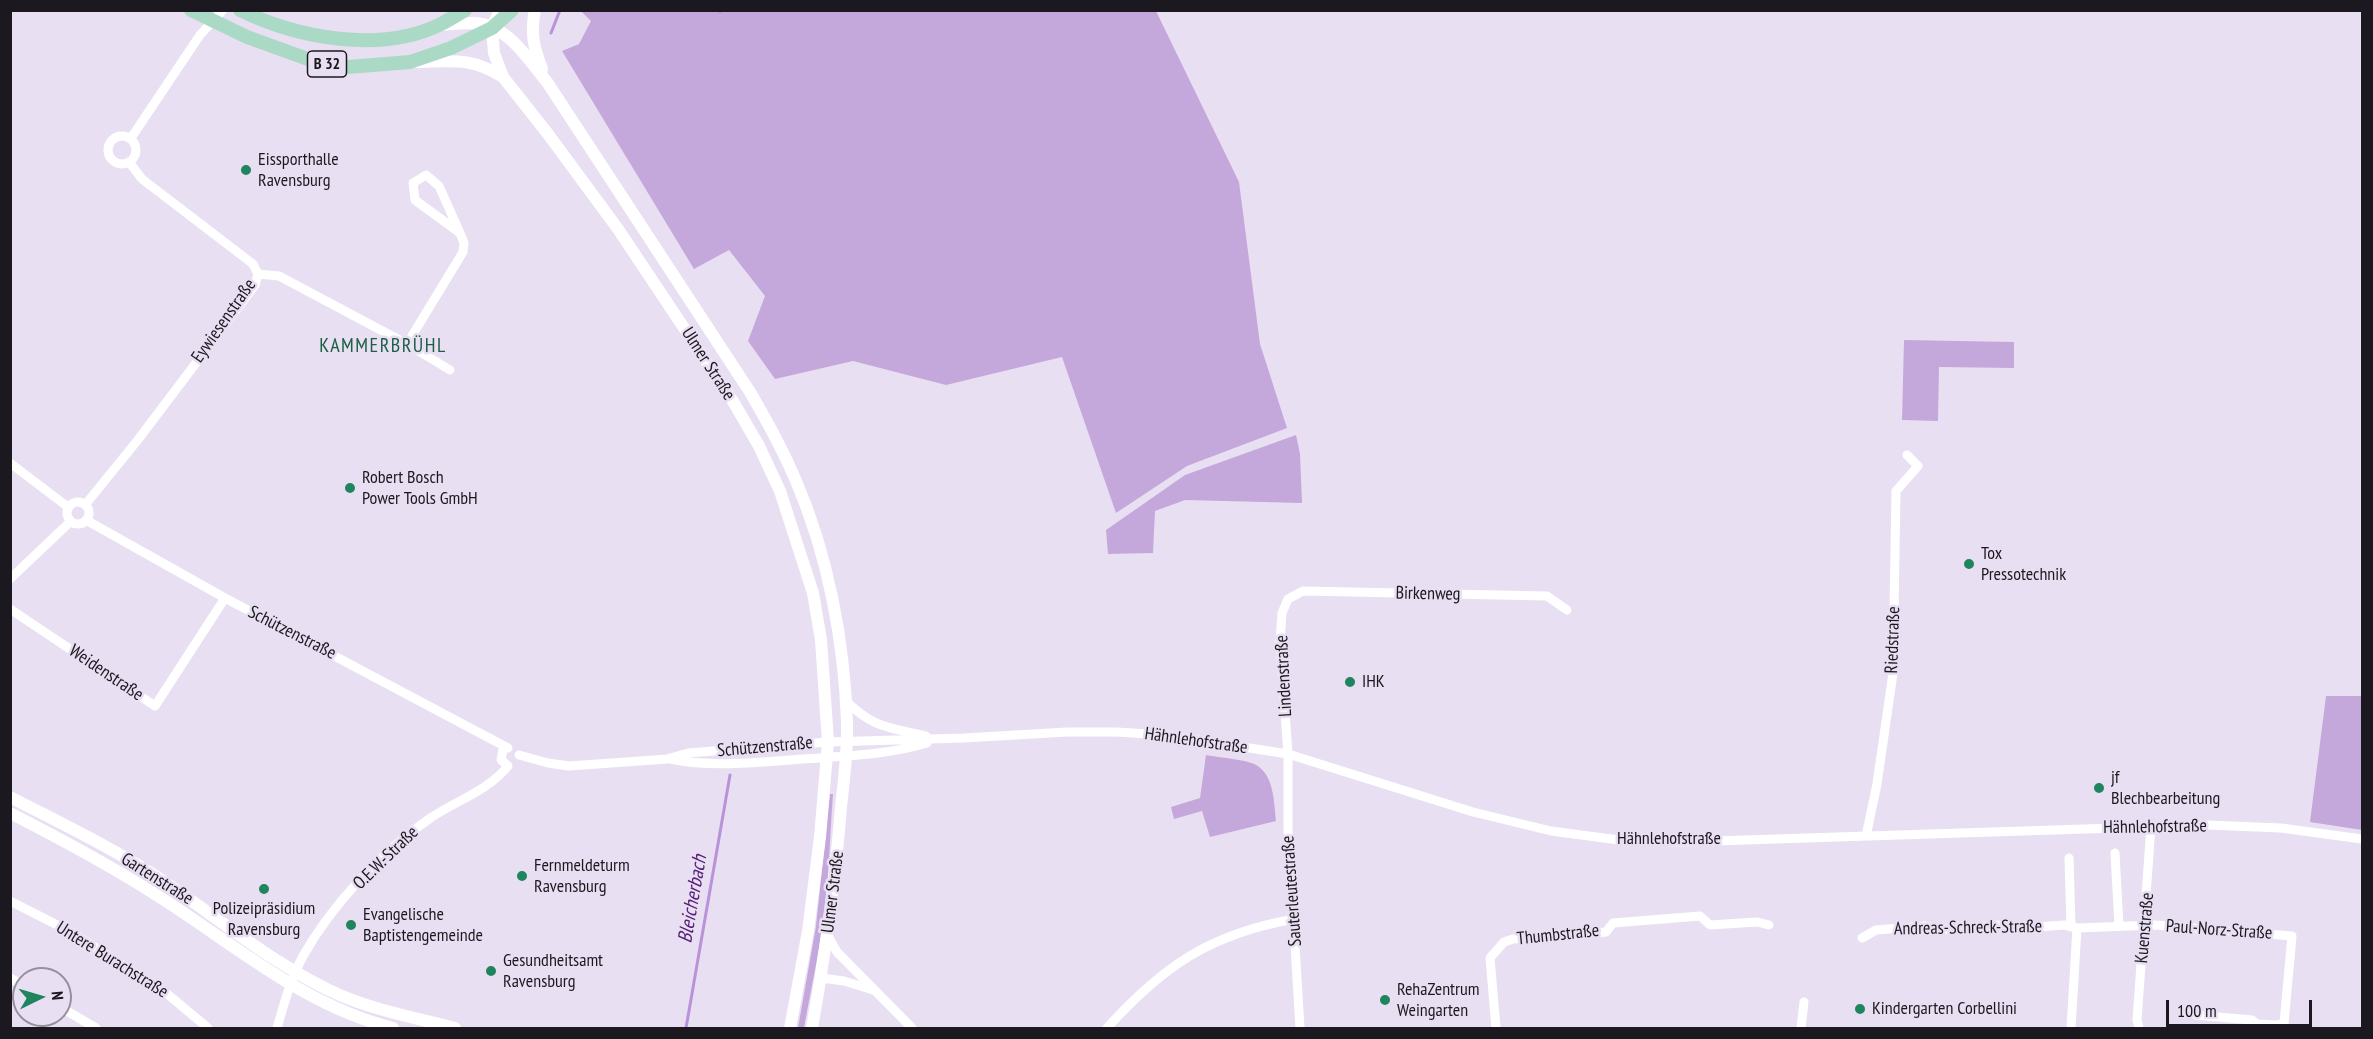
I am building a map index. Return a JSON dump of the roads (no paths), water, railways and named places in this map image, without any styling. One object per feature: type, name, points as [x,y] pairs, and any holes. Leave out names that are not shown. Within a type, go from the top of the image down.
[{"type":"main road","name":"B 32","points":[[191,10],[247,38],[316,62],[348,67],[410,62],[451,48],[492,28],[512,10]]},
{"type":"main road","name":"Ulmer Straße","points":[[240,10],[256,18],[316,36],[346,41],[412,34],[439,25],[477,23],[506,35],[519,47],[547,82],[750,392],[797,483],[814,531],[830,588],[840,641],[846,742],[836,877],[812,1029]]},
{"type":"main road","name":"B 32","points":[[439,25],[465,10]]},
{"type":"main road","points":[[492,28],[500,10]]},
{"type":"main road","points":[[535,10],[532,26],[533,47],[547,82]]},
{"type":"main road","name":"Ulmer Straße","points":[[492,28],[494,53],[502,77],[548,134],[618,229],[707,360],[759,446],[780,491],[813,593],[821,640],[828,742],[819,846],[808,931],[790,1029]]},
{"type":"main road","points":[[410,62],[464,60],[485,66],[502,77]]},
{"type":"main road","name":"Gartenstraße","points":[[10,797],[164,881],[297,971],[341,996],[381,1010],[455,1029]]},
{"type":"main road","name":"Gartenstraße","points":[[10,813],[80,849],[158,896],[291,984],[333,1008],[393,1029]]},
{"type":"street","points":[[129,162],[136,151],[131,138],[200,35],[223,10]]},
{"type":"street","name":"Eywiesenstraße","points":[[85,505],[255,285],[258,274],[254,264],[142,179],[129,162],[121,164],[113,161],[107,150],[110,141],[117,136],[131,138]]},
{"type":"street","points":[[407,344],[463,252],[464,243],[460,233],[439,186],[426,175],[413,183],[415,200],[460,233]]},
{"type":"street","points":[[258,274],[279,276],[407,344],[450,370]]},
{"type":"street","name":"Riedstraße","points":[[1866,836],[1893,673],[1896,491],[1918,466],[1907,455]]},
{"type":"street","points":[[10,463],[68,507]]},
{"type":"street","points":[[77,502],[85,505],[88,512],[86,520],[78,524],[71,521],[67,514],[68,507],[77,502]]},
{"type":"street","name":"Schützenstraße","points":[[86,520],[225,598],[504,747],[513,748],[522,757],[548,764],[569,766],[667,759],[688,753],[828,742]]},
{"type":"street","points":[[10,579],[71,521]]},
{"type":"street","name":"Birkenweg","points":[[1288,599],[1303,591],[1547,596],[1567,610]]},
{"type":"street","name":"Weidenstraße","points":[[10,609],[155,706],[225,598]]},
{"type":"street","name":"Lindenstraße","points":[[1288,599],[1282,613],[1280,642],[1288,754]]},
{"type":"street","points":[[845,700],[861,716],[874,724],[940,739]]},
{"type":"street","name":"Hähnlehofstraße","points":[[940,739],[1024,733],[1116,732],[1166,735],[1288,754],[1510,822],[1576,835],[1619,840],[1683,842],[2151,826],[2254,826],[2362,839]]},
{"type":"street","points":[[828,742],[940,739]]},
{"type":"street","points":[[827,757],[911,748],[940,739]]},
{"type":"street","points":[[504,747],[500,755],[505,768]]},
{"type":"street","name":"Sauterleutestraße","points":[[1288,754],[1288,829],[1300,1029]]},
{"type":"street","name":"O.E.W.-Straße","points":[[297,971],[302,958],[327,920],[394,846],[431,817],[485,788],[505,768],[513,766],[522,757]]},
{"type":"street","name":"Schützenstraße","points":[[667,759],[692,764],[742,764],[827,757]]},
{"type":"street","name":"Kuenstraße","points":[[2139,1029],[2137,1020],[2151,826]]},
{"type":"street","points":[[2115,853],[2119,926]]},
{"type":"street","points":[[2069,858],[2074,927],[2071,1029]]},
{"type":"street","name":"Untere Burachstraße","points":[[10,901],[73,933],[165,992],[208,1029]]},
{"type":"street","name":"Thumbstraße","points":[[1496,1029],[1490,958],[1504,942],[1513,939],[1606,932],[1613,923],[1700,916],[1710,925],[1757,922],[1769,925]]},
{"type":"street","points":[[1107,1029],[1136,996],[1170,968],[1206,945],[1234,933],[1294,919]]},
{"type":"street","name":"Andreas-Schreck-Straße","points":[[1862,938],[1876,930],[1925,926],[1938,930],[1999,925],[2009,929],[2119,926]]},
{"type":"street","name":"Paul-Norz-Straße","points":[[2119,926],[2145,925],[2292,936],[2284,1023],[2257,1026]]},
{"type":"street","points":[[828,936],[837,952],[912,1029]]},
{"type":"street","points":[[277,1029],[297,971]]},
{"type":"street","points":[[821,978],[844,981],[876,991]]},
{"type":"street","points":[[1801,1029],[1804,1002]]},
{"type":"street","points":[[72,1014],[96,1029]]},
{"type":"street","points":[[2196,1015],[2252,1020],[2257,1026]]},
{"type":"waterway","points":[[551,33],[560,10]]},
{"type":"waterway","name":"Bleicherbach","points":[[686,1028],[730,775]]},
{"type":"place","name":"Eissporthalle Ravensburg","points":[[246,170]]},
{"type":"place","name":"Robert Bosch Power Tools GmbH","points":[[350,488]]},
{"type":"place","name":"Tox Pressotechnik","points":[[1969,564]]},
{"type":"place","name":"IHK","points":[[1350,682]]},
{"type":"place","name":"jf Blechbearbeitung","points":[[2099,788]]},
{"type":"place","name":"Fernmeldeturm Ravensburg","points":[[522,876]]},
{"type":"place","name":"Polizeipräsidium Ravensburg","points":[[264,889]]},
{"type":"place","name":"Evangelische Baptistengemeinde","points":[[351,925]]},
{"type":"place","name":"Gesundheitsamt Ravensburg","points":[[491,971]]},
{"type":"place","name":"RehaZentrum Weingarten","points":[[1385,1000]]},
{"type":"place","name":"Kindergarten Corbellini","points":[[1860,1009]]},
{"type":"district","name":"KAMMERBRÜHL","points":[[383,346]]}]
